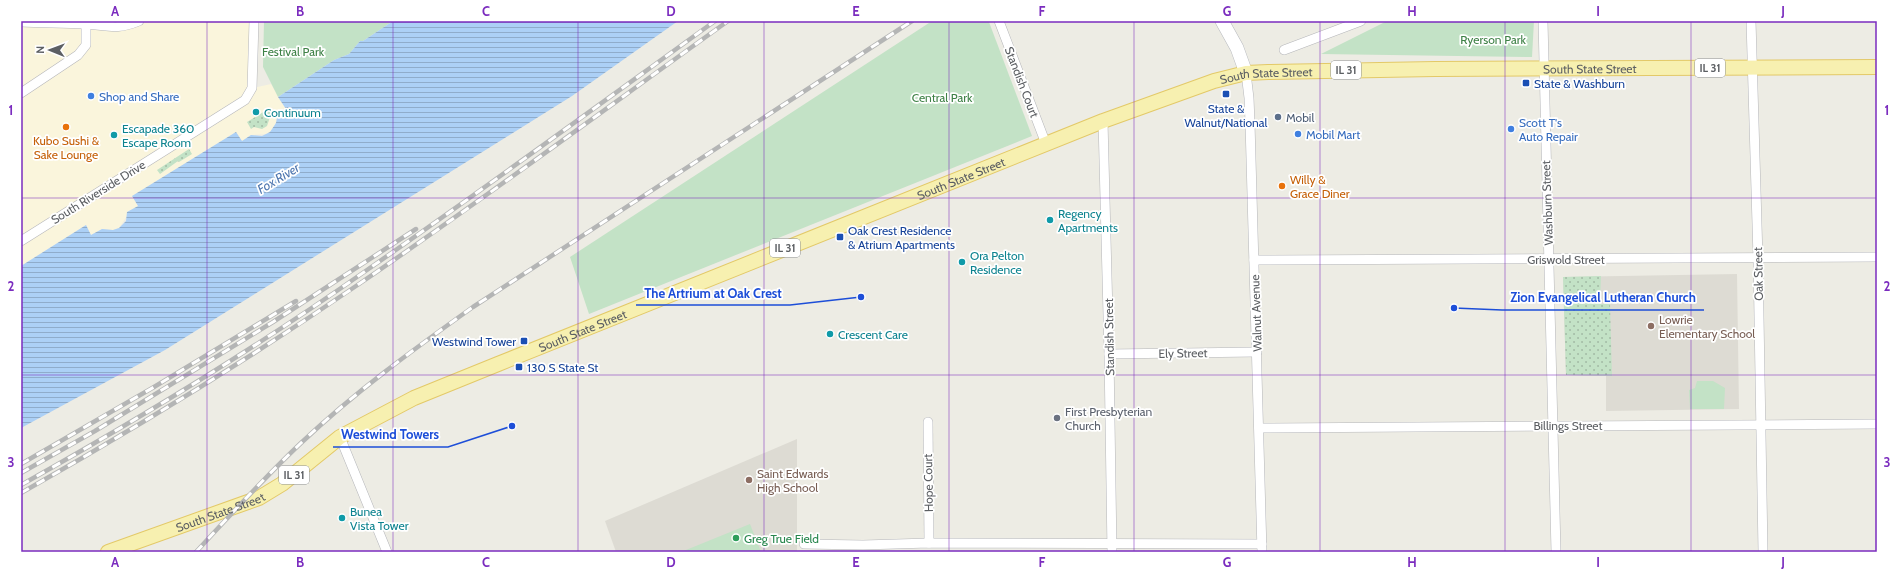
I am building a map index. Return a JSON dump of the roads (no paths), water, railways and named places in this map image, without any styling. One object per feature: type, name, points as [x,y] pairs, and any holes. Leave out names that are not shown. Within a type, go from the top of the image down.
[{"type":"main road","name":"South State Street","points":[[108,552],[259,498],[282,484],[340,437],[421,396],[746,263],[1103,121],[1214,81],[1246,73],[1542,68],[1877,67]]},
{"type":"street","points":[[21,22],[86,22],[105,28],[115,28],[139,21]]},
{"type":"street","name":"South Riverside Drive","points":[[21,241],[245,100],[252,88],[254,21]]},
{"type":"street","name":"Standish Court","points":[[998,21],[1046,144]]},
{"type":"street","points":[[1222,21],[1237,48],[1246,73]]},
{"type":"street","points":[[1284,50],[1361,21]]},
{"type":"street","name":"Washburn Street","points":[[1542,21],[1542,68],[1549,259],[1556,552]]},
{"type":"street","name":"Oak Street","points":[[1751,21],[1751,68],[1758,258],[1763,552]]},
{"type":"street","points":[[21,93],[78,55],[86,45],[86,22]]},
{"type":"street","name":"Walnut Avenue","points":[[1246,73],[1250,98],[1262,548]]},
{"type":"street","name":"Standish Street","points":[[1103,121],[1112,548]]},
{"type":"street","name":"Griswold Street","points":[[1254,260],[1877,257]]},
{"type":"street","name":"Ely Street","points":[[1109,354],[1257,352]]},
{"type":"street","name":"Hope Court","points":[[928,422],[929,543]]},
{"type":"street","name":"Billings Street","points":[[1259,428],[1877,424]]},
{"type":"street","points":[[340,437],[387,552]]},
{"type":"street","points":[[804,544],[862,545],[929,543],[1112,548],[1262,548]]},
{"type":"water","name":"Fox River","points":[[393,21],[678,21],[572,96],[165,350],[21,428],[21,266],[86,225],[91,235],[102,229],[113,230],[119,228],[126,221],[127,212],[138,206],[132,196],[236,132],[242,141],[251,135],[262,136],[270,132],[276,123],[277,118],[288,112],[278,97],[334,60],[349,54],[360,41],[363,41]]},
{"type":"railway","points":[[21,485],[153,409],[240,355],[325,299],[498,178],[715,21]]},
{"type":"railway","points":[[21,493],[192,392],[318,312],[544,154],[728,21]]},
{"type":"railway","points":[[196,552],[261,483],[321,424],[407,355],[473,307],[912,21]]},
{"type":"railway","points":[[21,473],[95,431],[273,322],[416,229]]},
{"type":"railway","points":[[21,464],[154,387],[296,301]]},
{"type":"place","name":"State & Washburn","points":[[1526,83]]},
{"type":"place","name":"State & Walnut/National","points":[[1226,94]]},
{"type":"place","name":"Shop and Share","points":[[91,96]]},
{"type":"place","name":"Continuum","points":[[256,112]]},
{"type":"place","name":"Mobil","points":[[1278,117]]},
{"type":"place","name":"Kubo Sushi & Sake Lounge","points":[[66,127]]},
{"type":"place","name":"Scott T's Auto Repair","points":[[1511,129]]},
{"type":"place","name":"Mobil Mart","points":[[1298,134]]},
{"type":"place","name":"Escapade 360 Escape Room","points":[[114,135]]},
{"type":"place","name":"Willy & Grace Diner","points":[[1282,186]]},
{"type":"place","name":"Regency Apartments","points":[[1050,220]]},
{"type":"place","name":"Oak Crest Residence & Atrium Apartments","points":[[840,237]]},
{"type":"place","name":"Ora Pelton Residence","points":[[962,262]]},
{"type":"place","name":"The Artrium at Oak Crest","points":[[861,297]]},
{"type":"place","name":"Zion Evangelical Lutheran Church","points":[[1454,308]]},
{"type":"place","name":"Lowrie Elementary School","points":[[1651,326]]},
{"type":"place","name":"Crescent Care","points":[[830,334]]},
{"type":"place","name":"Westwind Tower","points":[[524,341]]},
{"type":"place","name":"130 S State St","points":[[519,367]]},
{"type":"place","name":"First Presbyterian Church","points":[[1057,418]]},
{"type":"place","name":"Westwind Towers","points":[[512,426]]},
{"type":"place","name":"Saint Edwards High School","points":[[749,480]]},
{"type":"place","name":"Bunea Vista Tower","points":[[342,518]]},
{"type":"place","name":"Greg True Field","points":[[736,538]]},
{"type":"park label","name":"Ryerson Park","points":[[1493,39]]},
{"type":"park label","name":"Festival Park","points":[[293,51]]},
{"type":"park label","name":"Central Park","points":[[942,97]]}]
